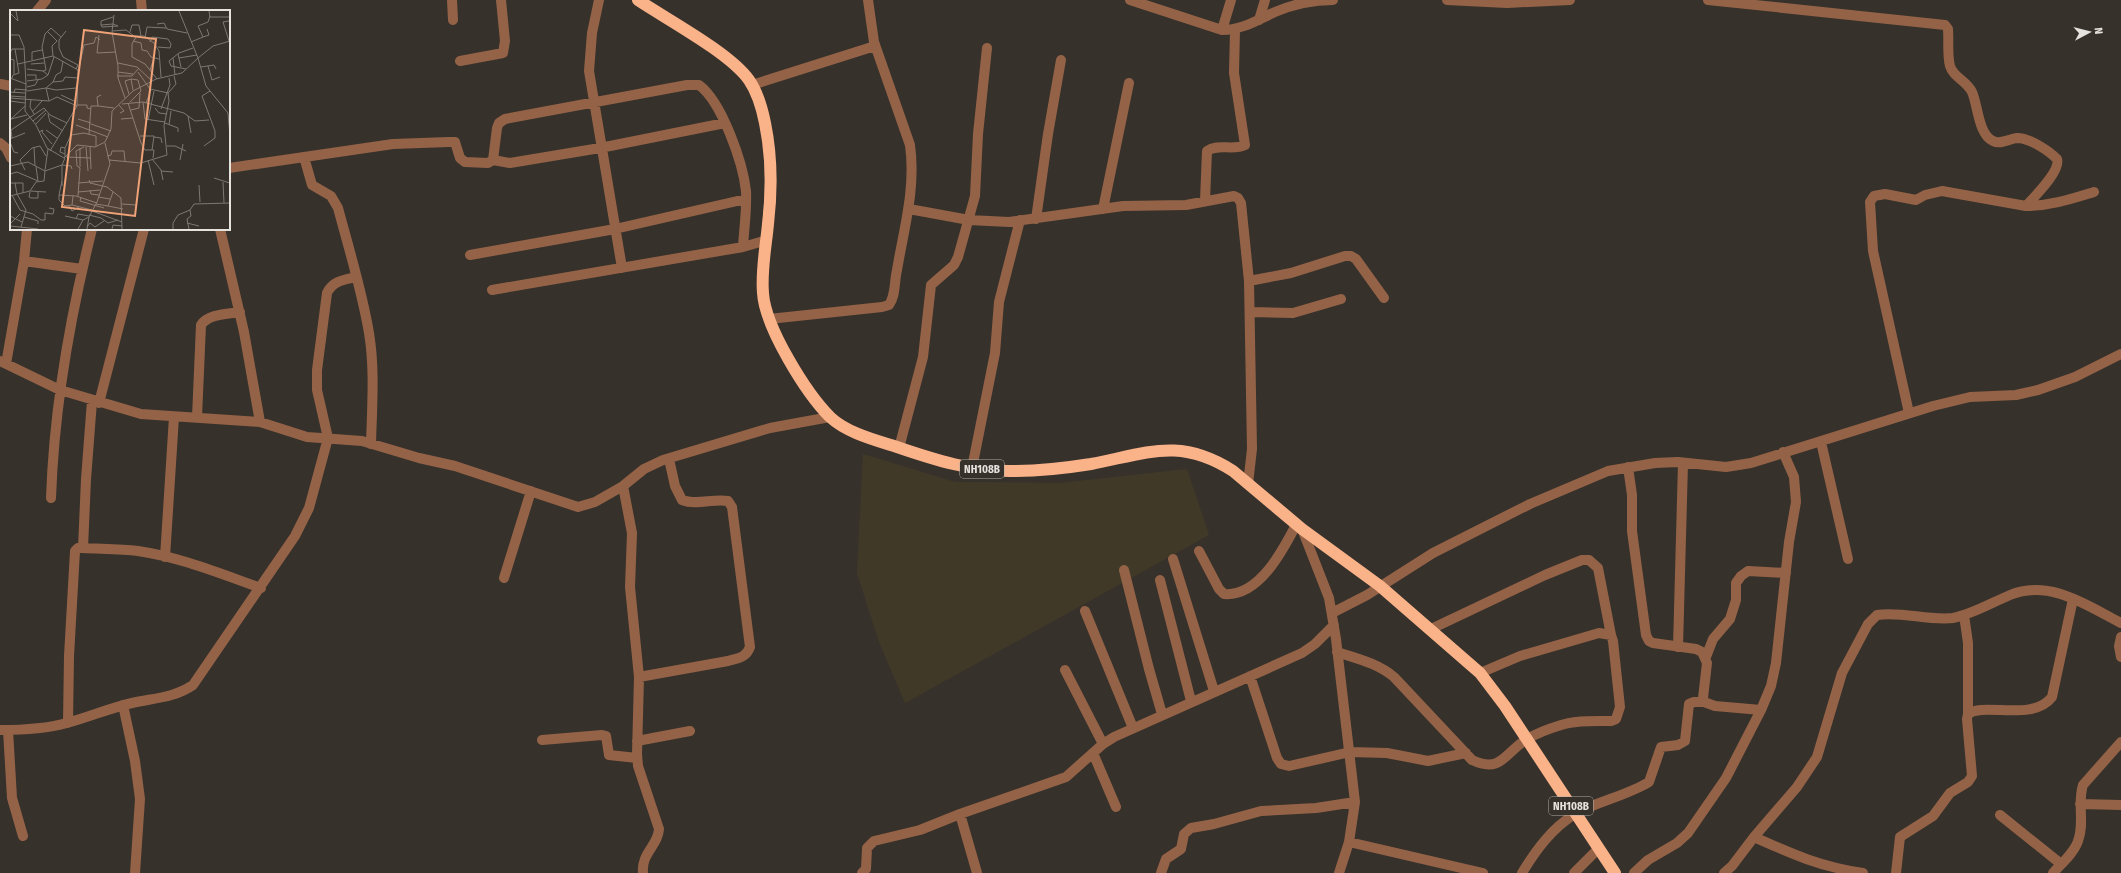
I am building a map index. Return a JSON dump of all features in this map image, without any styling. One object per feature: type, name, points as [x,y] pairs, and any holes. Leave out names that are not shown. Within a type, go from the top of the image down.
[{"type":"highway","name":"NH108B","points":[[638,0],[727,59],[742,72],[752,85],[762,108],[770,151],[771,194],[766,240],[763,293],[769,319],[796,370],[830,417],[854,431],[899,448],[952,464],[972,468],[1014,471],[1056,469],[1162,450],[1194,452],[1220,463],[1248,484],[1299,527],[1380,586],[1480,673],[1492,686],[1615,873]]},
{"type":"street","points":[[38,10],[46,0]]},
{"type":"street","points":[[141,0],[142,10]]},
{"type":"street","points":[[452,0],[453,20]]},
{"type":"street","points":[[460,61],[502,53],[505,41],[501,0]]},
{"type":"street","points":[[599,0],[589,55],[593,102],[622,268]]},
{"type":"street","points":[[769,319],[889,305],[893,300],[896,275],[910,209],[912,158],[910,145],[875,46],[870,26],[868,0]]},
{"type":"street","points":[[1130,0],[1222,30],[1236,30],[1296,4],[1314,0],[1333,0]]},
{"type":"street","points":[[1222,30],[1231,0]]},
{"type":"street","points":[[1259,20],[1265,0]]},
{"type":"street","points":[[1447,0],[1499,3],[1570,0]]},
{"type":"street","points":[[1708,0],[1945,25],[1948,29],[1950,67],[1971,90],[1978,116],[1988,137],[1992,141],[1999,143],[2017,138],[2025,140],[2035,144],[2058,159],[2056,170],[2026,206]]},
{"type":"street","points":[[1205,201],[1205,157],[1207,151],[1217,147],[1238,148],[1245,145],[1234,73],[1236,30]]},
{"type":"street","points":[[752,85],[875,46]]},
{"type":"street","points":[[899,448],[923,357],[931,285],[954,265],[969,220],[977,183],[978,134],[987,48]]},
{"type":"street","points":[[1036,218],[1048,134],[1061,60]]},
{"type":"street","points":[[1103,209],[1129,83]]},
{"type":"street","points":[[0,84],[10,86]]},
{"type":"street","points":[[493,160],[497,128],[499,123],[505,119],[687,85],[699,85],[712,98],[725,123],[743,171],[746,199],[743,247]]},
{"type":"street","points":[[230,168],[392,144],[449,142],[455,142],[460,158],[465,162],[488,163],[493,160],[510,163],[600,148],[725,123]]},
{"type":"street","points":[[0,143],[6,148],[10,156]]},
{"type":"street","points":[[304,157],[312,186],[331,196],[338,208],[369,332],[372,355],[371,444]]},
{"type":"street","points":[[1909,413],[1873,251],[1870,202],[1874,196],[1880,194],[1916,200],[1925,195],[1942,191],[2026,206],[2047,205],[2094,192]]},
{"type":"street","points":[[910,209],[969,220],[1020,220],[1123,206],[1186,205],[1230,196],[1238,198],[1241,203],[1249,281],[1252,449],[1248,484]]},
{"type":"street","points":[[470,255],[615,229],[746,199]]},
{"type":"street","points":[[972,468],[995,353],[999,302],[1020,220]]},
{"type":"street","points":[[27,230],[24,261],[3,363],[60,390],[95,402],[141,414],[260,422],[307,437],[348,439],[455,466],[578,507],[595,502],[623,486],[644,469],[669,459],[777,426],[830,417]]},
{"type":"street","points":[[51,498],[52,460],[60,390],[82,269],[92,230]]},
{"type":"street","points":[[83,548],[95,402],[144,230]]},
{"type":"street","points":[[220,230],[240,312],[260,422]]},
{"type":"street","points":[[492,290],[743,247],[766,240]]},
{"type":"street","points":[[1249,281],[1291,273],[1338,258],[1351,256],[1356,259],[1384,298]]},
{"type":"street","points":[[24,261],[82,269]]},
{"type":"street","points":[[23,836],[12,798],[4,730],[43,728],[68,723],[123,705],[169,697],[183,692],[193,685],[261,588],[302,523],[309,508],[328,438],[319,404],[317,377],[327,293],[331,286],[337,282],[356,277]]},
{"type":"street","points":[[1250,312],[1293,313],[1341,299]]},
{"type":"street","points":[[197,417],[201,325],[204,320],[211,317],[240,312]]},
{"type":"street","points":[[1332,613],[1368,595],[1433,553],[1530,504],[1608,471],[1655,463],[1683,463],[1726,467],[1736,466],[1821,442],[1909,413],[1970,397],[2016,395],[2038,390],[2094,368],[2121,354]]},
{"type":"street","points":[[165,558],[174,416]]},
{"type":"street","points":[[1821,442],[1848,559]]},
{"type":"street","points":[[1634,873],[1648,860],[1677,843],[1688,833],[1726,778],[1761,710],[1771,686],[1776,663],[1796,502],[1796,488],[1783,452]]},
{"type":"street","points":[[639,677],[735,659],[747,654],[750,647],[732,507],[728,502],[722,500],[688,503],[682,500],[675,486],[669,459]]},
{"type":"street","points":[[1678,647],[1683,463]]},
{"type":"street","points":[[1628,467],[1632,495],[1632,531],[1646,635],[1649,641],[1653,643],[1696,649],[1702,652],[1706,657]]},
{"type":"street","points":[[623,486],[632,533],[630,587],[639,677],[637,758],[638,766],[659,829],[656,839],[644,857],[643,873]]},
{"type":"street","points":[[504,578],[531,491]]},
{"type":"street","points":[[1199,551],[1218,589],[1224,594],[1232,595],[1254,583],[1268,572],[1299,527]]},
{"type":"street","points":[[1299,527],[1327,591],[1332,613],[1356,802],[1349,842],[1339,873]]},
{"type":"street","points":[[68,723],[69,656],[75,551],[78,548],[138,551],[189,563],[261,588]]},
{"type":"street","points":[[1173,559],[1214,691]]},
{"type":"street","points":[[1337,652],[1371,663],[1394,677],[1472,760],[1487,766],[1496,764],[1505,759],[1527,740],[1569,722],[1616,719],[1620,707],[1611,635],[1598,568],[1589,560],[1582,560],[1545,574],[1431,629]]},
{"type":"street","points":[[1124,570],[1162,714]]},
{"type":"street","points":[[1704,702],[1706,657],[1713,639],[1730,619],[1734,608],[1736,583],[1741,576],[1748,571],[1786,573]]},
{"type":"street","points":[[1160,580],[1191,701]]},
{"type":"street","points":[[1724,873],[1797,787],[1818,756],[1842,673],[1848,659],[1872,618],[1876,615],[1886,614],[1939,618],[1964,615],[2010,595],[2034,589],[2057,592],[2121,623]]},
{"type":"street","points":[[1968,714],[1978,709],[2012,711],[2048,703],[2052,697],[2073,599]]},
{"type":"street","points":[[1085,611],[1133,728]]},
{"type":"street","points":[[1896,873],[1900,837],[1933,816],[1950,793],[1968,782],[1972,776],[1967,719],[1968,644],[1964,615]]},
{"type":"street","points":[[862,873],[866,869],[867,848],[874,841],[920,830],[960,814],[1066,777],[1103,744],[1162,714],[1302,653],[1334,625]]},
{"type":"street","points":[[1480,673],[1538,651],[1599,633],[1611,635]]},
{"type":"street","points":[[2121,637],[2119,646],[2121,657]]},
{"type":"street","points":[[1065,670],[1103,744]]},
{"type":"street","points":[[1250,676],[1277,758],[1281,764],[1289,766],[1299,765],[1350,752],[1387,753],[1428,761],[1466,753]]},
{"type":"street","points":[[1522,873],[1532,857],[1556,827],[1576,814],[1649,782],[1661,747],[1678,745],[1685,741],[1689,704],[1694,702],[1704,702],[1709,705],[1761,710]]},
{"type":"street","points":[[123,705],[135,761],[140,799],[135,873]]},
{"type":"street","points":[[637,741],[690,731]]},
{"type":"street","points":[[542,740],[602,735],[606,736],[609,755],[637,758]]},
{"type":"street","points":[[2053,873],[2078,840],[2081,823],[2080,794],[2082,785],[2121,742]]},
{"type":"street","points":[[1093,753],[1116,807]]},
{"type":"street","points":[[1161,873],[1166,859],[1181,849],[1184,834],[1192,828],[1219,823],[1261,811],[1316,808],[1356,802]]},
{"type":"street","points":[[2080,804],[2121,805]]},
{"type":"street","points":[[960,814],[977,873]]},
{"type":"street","points":[[2000,815],[2061,864]]},
{"type":"street","points":[[1754,837],[1806,861],[1839,870],[1863,873]]},
{"type":"street","points":[[1349,842],[1484,873]]},
{"type":"street","points":[[1574,873],[1598,849]]},
{"type":"shaded area","points":[[863,454],[955,482],[1059,483],[1187,469],[1209,535],[905,703],[879,642],[857,573]]}]
